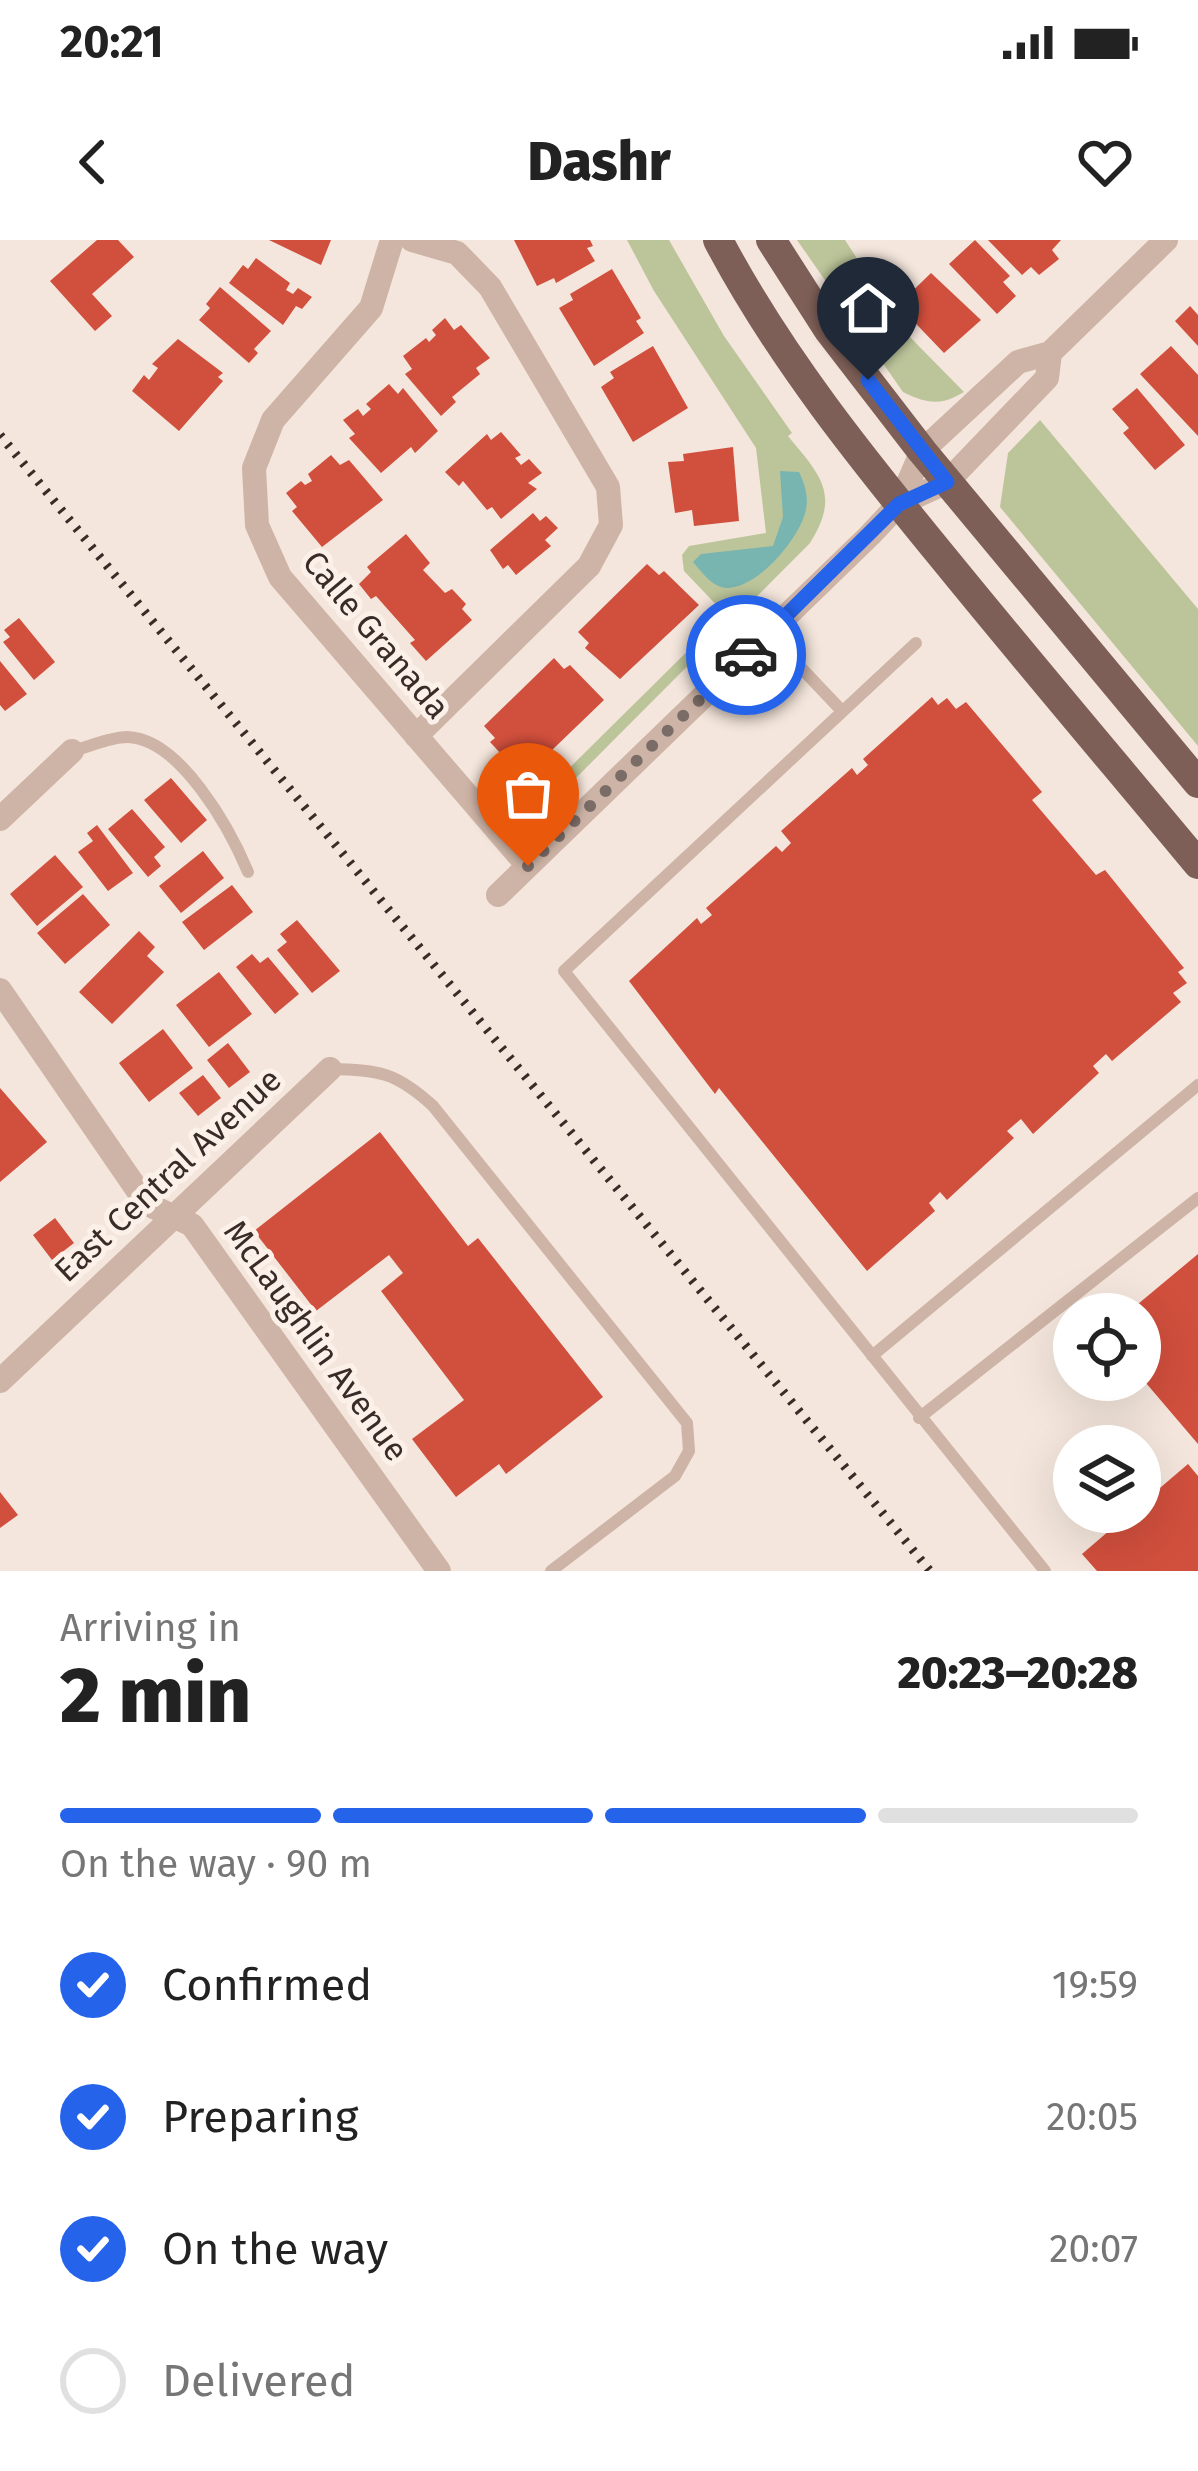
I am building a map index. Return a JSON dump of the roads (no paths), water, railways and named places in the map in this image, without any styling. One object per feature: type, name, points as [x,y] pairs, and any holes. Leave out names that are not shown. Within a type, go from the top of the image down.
[{"type":"main road","points":[[718,240],[789,357],[899,504],[1198,864]]},
{"type":"main road","points":[[771,240],[828,329],[922,451],[1198,783]]},
{"type":"street","name":"Calle Granada","points":[[392,240],[371,308],[273,420],[254,468],[257,525],[280,577],[528,866]]},
{"type":"street","points":[[412,240],[458,253],[490,287],[608,488],[611,525],[589,566],[416,736]]},
{"type":"street","points":[[899,504],[922,451],[1018,362],[1050,353],[1166,240]]},
{"type":"street","points":[[498,895],[899,504],[947,482],[1047,378],[1050,353]]},
{"type":"street","points":[[0,819],[73,751]]},
{"type":"street","name":"McLaughlin Avenue","points":[[0,990],[147,1204],[193,1226],[440,1571]]},
{"type":"street","name":"East Central Avenue","points":[[4,1368],[330,1069]]},
{"type":"lane","points":[[769,634],[842,711]]},
{"type":"lane","points":[[916,643],[564,970],[1045,1571]]},
{"type":"lane","points":[[73,751],[127,737],[158,745],[219,816],[248,872]]},
{"type":"lane","points":[[330,1069],[376,1070],[404,1080],[433,1106],[687,1424],[689,1451],[675,1476],[551,1571]]},
{"type":"lane","points":[[872,1356],[1198,1085]]},
{"type":"lane","points":[[920,1418],[1198,1198]]},
{"type":"water","points":[[780,471],[799,472],[806,490],[806,509],[796,534],[761,573],[734,587],[717,585],[693,562],[701,554],[773,546],[783,517]]},
{"type":"railway","points":[[0,435],[930,1571]]}]
